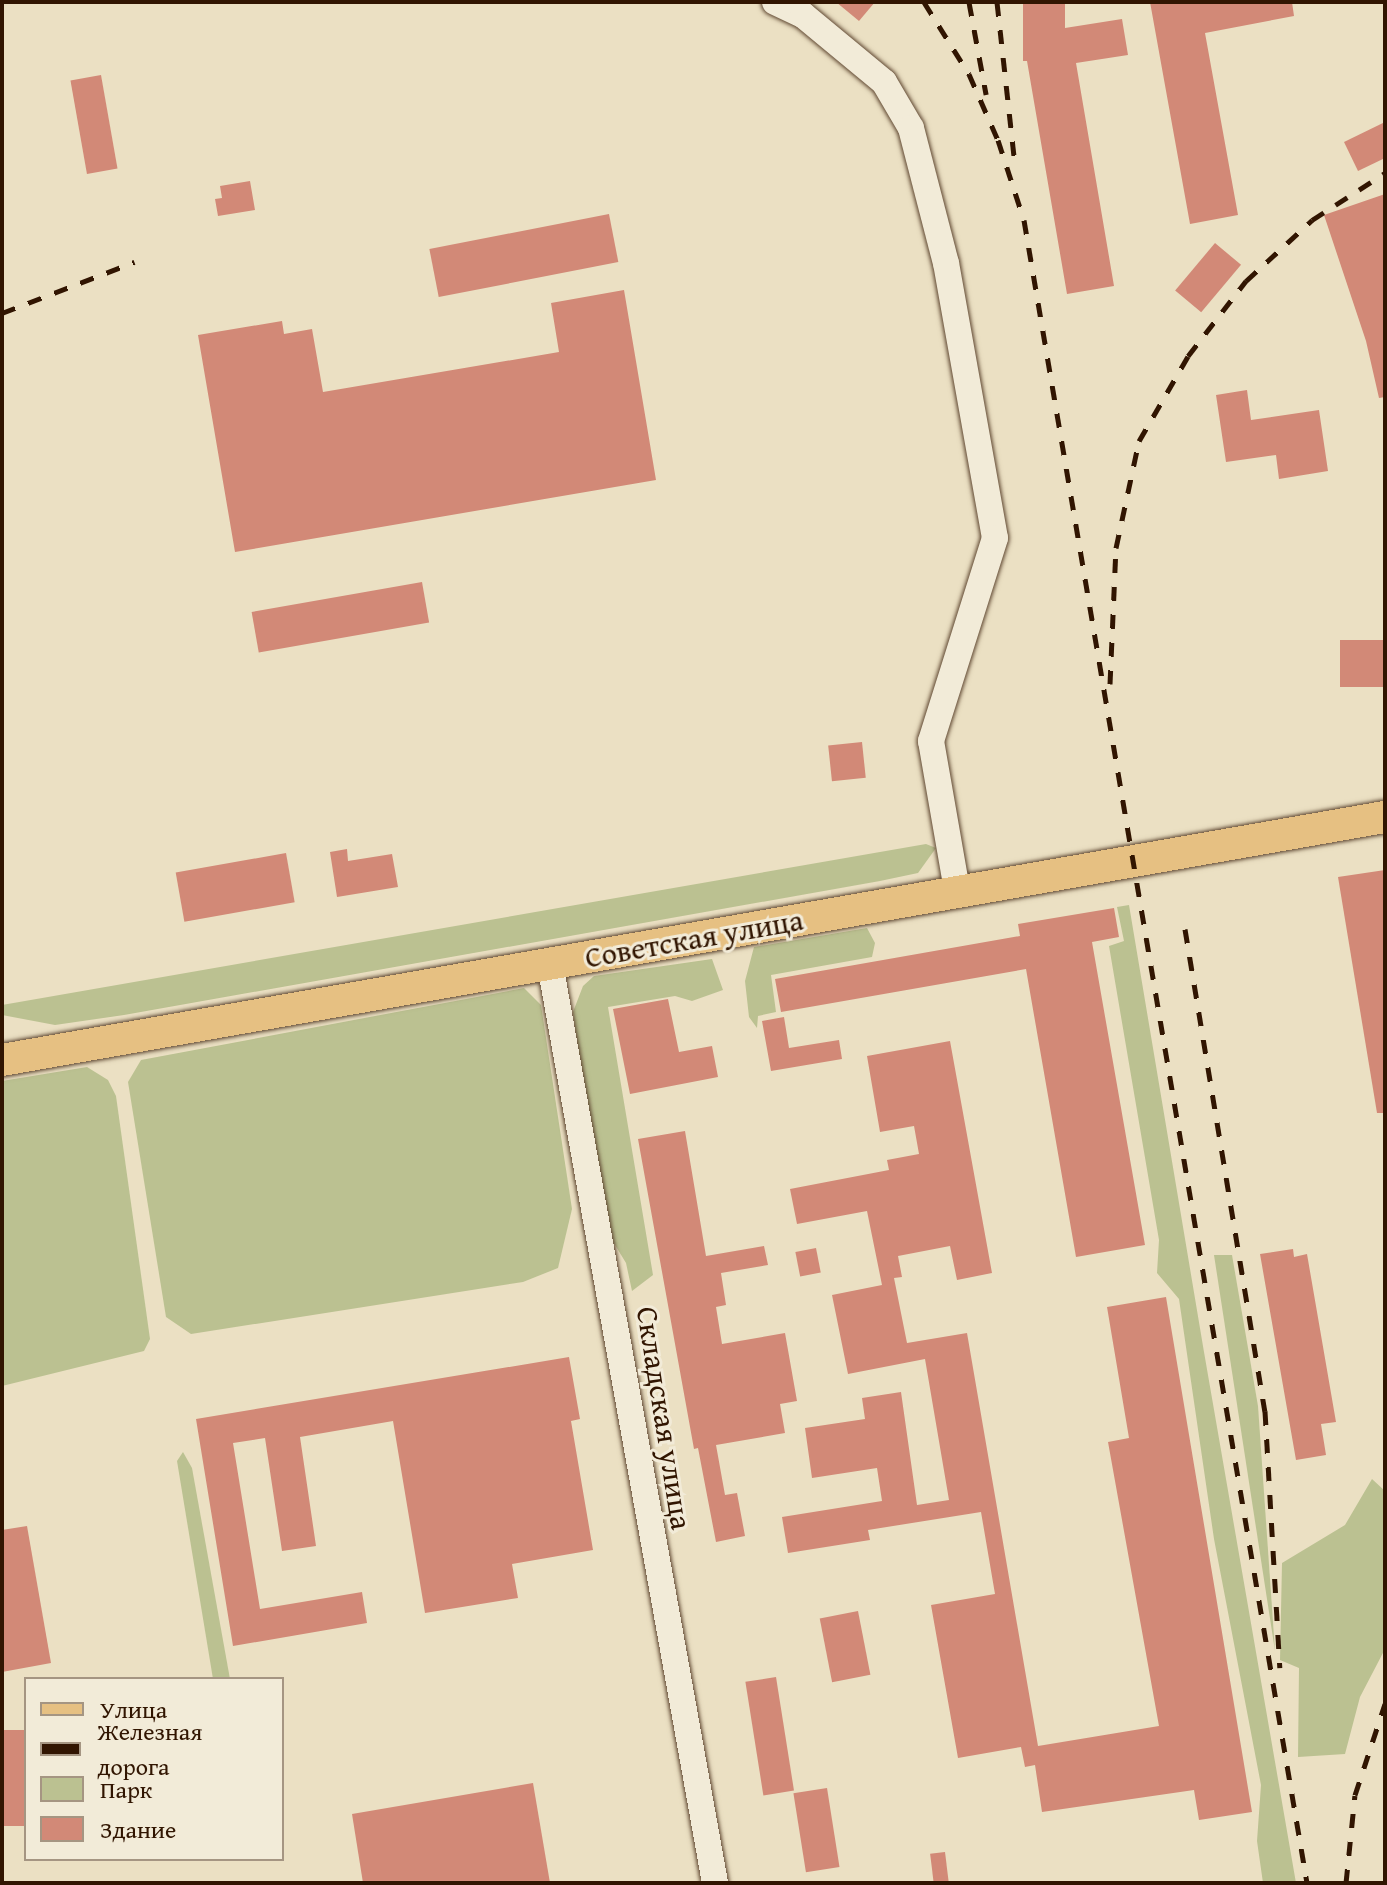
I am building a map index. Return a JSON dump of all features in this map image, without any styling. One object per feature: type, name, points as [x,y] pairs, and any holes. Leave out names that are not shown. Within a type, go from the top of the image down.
[{"type":"main road","name":"Советская улица","points":[[2,1060],[1385,817]]},
{"type":"street","points":[[775,2],[803,15],[884,82],[911,128],[946,263],[995,538],[931,741],[957,890]]},
{"type":"street","name":"Складская улица","points":[[550,964],[715,1883]]},
{"type":"green space","points":[[926,844],[936,848],[918,873],[880,881],[124,1015],[55,1025],[2,1015],[2,1005]]},
{"type":"green space","points":[[1129,905],[1296,1883],[1263,1883],[1257,1841],[1261,1785],[1214,1539],[1179,1299],[1157,1273],[1159,1240],[1109,946],[1124,941],[1117,907]]},
{"type":"green space","points":[[867,928],[875,943],[872,957],[771,975],[776,1012],[758,1016],[757,1028],[749,1017],[745,981],[754,947]]},
{"type":"green space","points":[[712,959],[723,990],[692,1001],[675,996],[608,1007],[653,1275],[632,1291],[626,1263],[612,1240],[586,1112],[573,1012],[583,986],[594,976]]},
{"type":"green space","points":[[524,988],[541,1005],[572,1209],[558,1268],[523,1282],[191,1334],[166,1317],[128,1082],[141,1060]]},
{"type":"green space","points":[[87,1067],[108,1080],[116,1096],[150,1339],[144,1351],[2,1386],[2,1081]]},
{"type":"green space","points":[[1214,1255],[1232,1255],[1258,1406],[1275,1651]]},
{"type":"green space","points":[[183,1452],[192,1468],[230,1677],[213,1677],[177,1461]]},
{"type":"green space","points":[[1372,1479],[1385,1491],[1385,1649],[1360,1697],[1345,1754],[1298,1757],[1299,1668],[1280,1660],[1282,1563],[1345,1525]]},
{"type":"building","points":[[836,2],[875,2],[859,21]]},
{"type":"building","points":[[1023,2],[1065,2],[1065,28],[1122,19],[1128,55],[1076,63],[1114,286],[1067,294],[1027,61],[1023,61]]},
{"type":"building","points":[[1150,2],[1292,2],[1294,16],[1205,33],[1238,215],[1190,224]]},
{"type":"building","points":[[101,75],[117,169],[87,174],[70,80]]},
{"type":"building","points":[[1385,122],[1385,158],[1358,171],[1344,142]]},
{"type":"building","points":[[250,181],[255,210],[218,216],[215,199],[222,198],[220,186]]},
{"type":"building","points":[[1385,194],[1385,397],[1379,398],[1366,341],[1324,215]]},
{"type":"building","points":[[609,214],[618,262],[439,297],[429,249]]},
{"type":"building","points":[[1215,243],[1241,265],[1201,312],[1175,290]]},
{"type":"building","points":[[624,290],[656,480],[235,552],[198,335],[282,321],[284,334],[312,329],[323,392],[559,352],[551,303]]},
{"type":"building","points":[[1247,390],[1251,420],[1319,410],[1328,471],[1279,479],[1276,455],[1226,462],[1216,395]]},
{"type":"building","points":[[422,582],[429,622],[259,652],[252,612]]},
{"type":"building","points":[[1340,640],[1385,640],[1385,687],[1340,687]]},
{"type":"building","points":[[862,742],[866,778],[832,781],[828,746]]},
{"type":"building","points":[[347,849],[348,861],[392,854],[398,887],[337,897],[330,852]]},
{"type":"building","points":[[286,853],[295,902],[184,922],[176,872]]},
{"type":"building","points":[[1385,870],[1385,1113],[1377,1113],[1338,877]]},
{"type":"building","points":[[1114,908],[1119,937],[1092,942],[1145,1245],[1076,1257],[1026,969],[781,1012],[775,979],[1020,936],[1018,924]]},
{"type":"building","points":[[668,999],[679,1052],[712,1046],[718,1077],[630,1094],[613,1009]]},
{"type":"building","points":[[784,1017],[789,1048],[839,1040],[842,1059],[771,1071],[762,1021]]},
{"type":"building","points":[[950,1041],[992,1273],[957,1280],[950,1246],[898,1256],[902,1277],[894,1278],[907,1343],[967,1333],[1038,1746],[1159,1726],[1108,1442],[1129,1438],[1107,1307],[1166,1297],[1252,1812],[1199,1820],[1194,1790],[1042,1812],[1035,1765],[1025,1767],[1021,1747],[958,1758],[931,1605],[995,1594],[981,1512],[868,1530],[870,1540],[788,1553],[782,1517],[882,1501],[877,1468],[812,1478],[805,1428],[865,1419],[862,1398],[901,1392],[917,1505],[949,1500],[925,1359],[848,1374],[832,1295],[882,1285],[867,1211],[797,1224],[790,1189],[889,1170],[887,1160],[919,1154],[914,1126],[880,1132],[867,1056]]},
{"type":"building","points":[[685,1131],[706,1256],[764,1246],[768,1265],[721,1273],[726,1305],[716,1307],[722,1344],[785,1333],[797,1401],[780,1404],[785,1433],[716,1445],[725,1495],[737,1493],[745,1536],[716,1542],[698,1448],[694,1449],[638,1139]]},
{"type":"building","points":[[816,1248],[821,1273],[800,1277],[795,1252]]},
{"type":"building","points":[[1293,1249],[1294,1257],[1307,1254],[1336,1422],[1321,1424],[1326,1455],[1296,1460],[1260,1254]]},
{"type":"building","points":[[569,1357],[580,1419],[571,1421],[593,1550],[512,1564],[518,1598],[425,1613],[393,1421],[300,1437],[316,1546],[282,1551],[265,1438],[233,1443],[260,1609],[362,1592],[367,1623],[233,1646],[196,1419]]},
{"type":"building","points":[[27,1526],[51,1663],[2,1672],[2,1530]]},
{"type":"building","points":[[858,1611],[870,1675],[832,1682],[820,1618]]},
{"type":"building","points":[[776,1677],[794,1791],[763,1795],[745,1682]]},
{"type":"building","points":[[2,1730],[24,1730],[24,1826],[2,1826]]},
{"type":"building","points":[[533,1783],[550,1883],[363,1883],[352,1814]]},
{"type":"building","points":[[827,1788],[840,1867],[806,1872],[793,1793]]},
{"type":"building","points":[[945,1852],[949,1883],[934,1883],[930,1854]]},
{"type":"railway","points":[[924,2],[969,74],[998,140],[1024,220],[1307,1883]]},
{"type":"railway","points":[[969,2],[986,94]]},
{"type":"railway","points":[[997,2],[1015,165]]},
{"type":"railway","points":[[1110,684],[1116,548],[1139,441],[1188,356],[1246,281],[1312,220],[1385,173]]},
{"type":"railway","points":[[2,313],[134,262]]},
{"type":"railway","points":[[1185,929],[1265,1411],[1280,1668]]},
{"type":"railway","points":[[1346,1883],[1355,1795],[1385,1704]]}]
